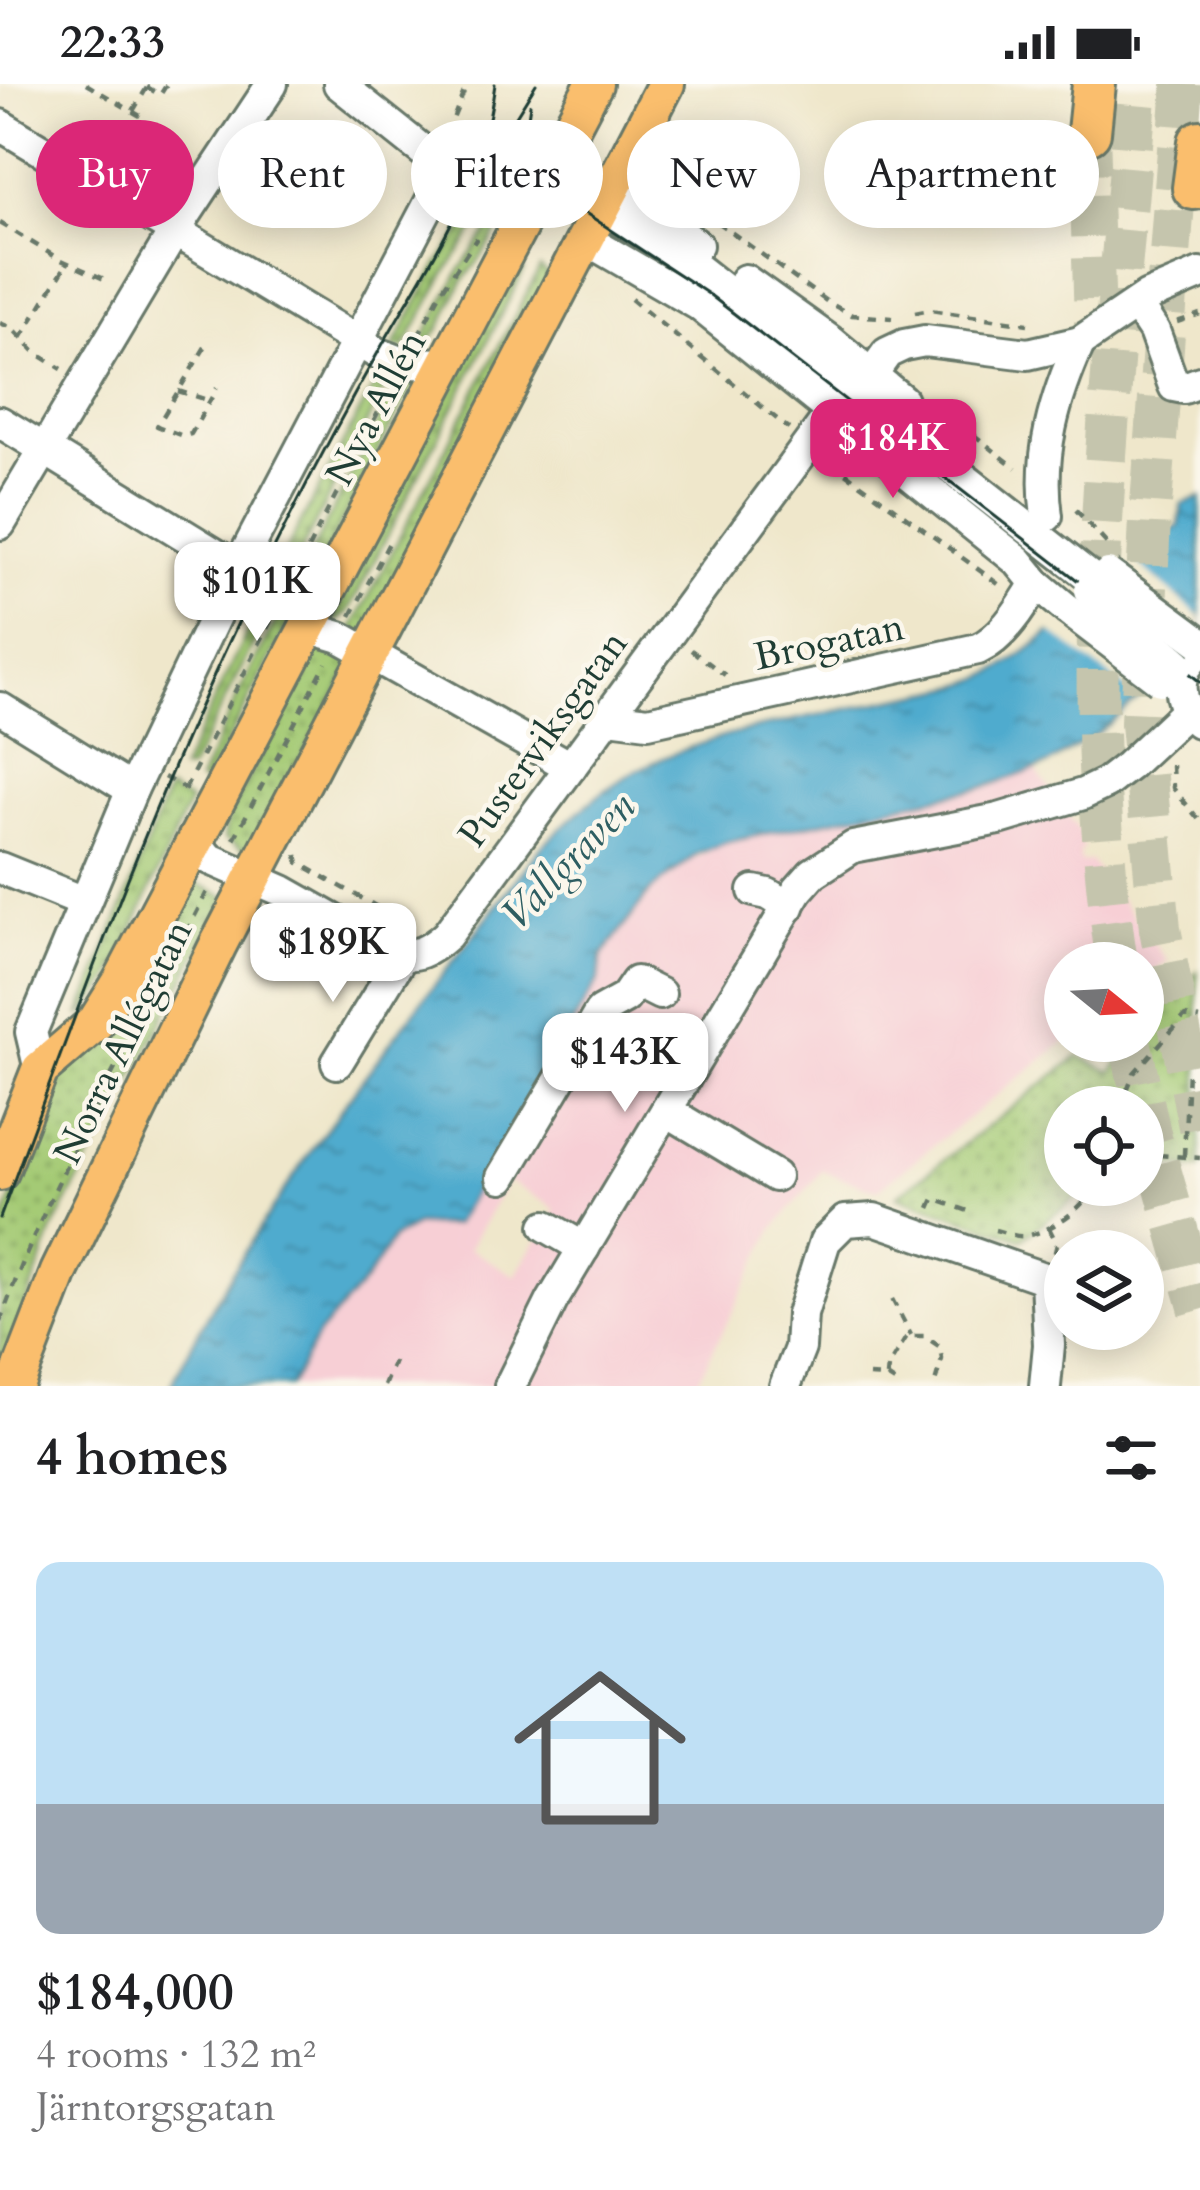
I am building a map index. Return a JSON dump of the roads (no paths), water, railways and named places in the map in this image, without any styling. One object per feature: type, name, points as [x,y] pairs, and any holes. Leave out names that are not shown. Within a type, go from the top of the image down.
[{"type":"highway","points":[[1090,120],[1094,84]]},
{"type":"highway","points":[[1194,188],[1200,142]]},
{"type":"main road","name":"Nya Allén","points":[[574,120],[593,84]]},
{"type":"main road","name":"Norra Allégatan","points":[[603,209],[666,84]]},
{"type":"main road","name":"Nya Allén","points":[[40,1070],[96,1022],[199,829],[339,639],[448,364],[519,228]]},
{"type":"main road","name":"Norra Allégatan","points":[[15,1386],[59,1272],[339,639],[592,228]]},
{"type":"main road","points":[[5,1148],[40,1070]]},
{"type":"street","points":[[0,524],[174,232],[272,84]]},
{"type":"street","points":[[40,1070],[31,1032],[132,790],[238,568],[358,342],[439,172],[339,84]]},
{"type":"street","points":[[0,125],[358,342],[404,363],[448,364]]},
{"type":"street","points":[[603,214],[833,344],[851,400],[1036,583],[1095,581]]},
{"type":"street","points":[[603,215],[699,305],[851,400],[1045,502],[1089,550],[1095,581],[1188,679]]},
{"type":"street","points":[[1045,502],[1051,419],[1080,341],[1148,296],[1200,274]]},
{"type":"street","points":[[1137,305],[1154,331],[1174,386],[1200,382]]},
{"type":"street","name":"Pusterviksgatan","points":[[403,955],[430,951],[447,935],[808,445],[851,400],[887,352],[925,341],[1028,354],[1080,341]]},
{"type":"street","points":[[851,400],[1095,581],[1188,679]]},
{"type":"street","points":[[0,422],[238,568]]},
{"type":"street","name":"Brogatan","points":[[609,717],[648,722],[979,649],[1026,602],[1036,583]]},
{"type":"street","points":[[339,639],[572,767]]},
{"type":"street","points":[[510,1386],[658,1099],[813,872],[854,847],[999,819],[1106,783],[1188,679]]},
{"type":"street","points":[[6,712],[132,790]]},
{"type":"street","points":[[199,829],[200,852],[403,955],[337,1063]]},
{"type":"street","points":[[0,868],[84,902]]},
{"type":"street","points":[[754,891],[789,907]]},
{"type":"street","points":[[502,1177],[601,1012],[625,998],[636,982],[660,994]]},
{"type":"street","points":[[658,1099],[735,1139],[775,1176]]},
{"type":"street","points":[[785,1386],[800,1348],[802,1314],[825,1241],[845,1221],[874,1220],[1046,1279],[1049,1346],[1045,1386]]},
{"type":"street","points":[[546,1226],[584,1248]]},
{"type":"water","name":"Vallgraven","points":[[1200,497],[1200,644],[1098,733],[1047,765],[988,786],[727,842],[698,853],[650,891],[601,957],[599,979],[454,1225],[416,1225],[393,1238],[365,1281],[318,1334],[290,1386],[171,1386],[209,1313],[295,1174],[542,846],[586,806],[634,772],[695,746],[758,728],[955,687],[993,673],[1042,639],[1130,559],[1179,526],[1182,504]]},
{"type":"tunnel","points":[[1115,942],[1098,744],[1098,634],[1109,413],[1137,84]]},
{"type":"tunnel","points":[[1183,84],[1150,518],[1141,723],[1160,929],[1200,1131]]},
{"type":"tunnel","points":[[1092,228],[1095,323]]},
{"type":"tunnel","points":[[1135,1062],[1200,1310]]},
{"type":"tram line","points":[[0,1218],[180,752],[296,505],[451,223],[478,158],[495,84]]},
{"type":"tram line","points":[[514,120],[536,84]]},
{"type":"tram line","points":[[529,120],[530,104]]},
{"type":"tram line","points":[[603,225],[710,295],[1090,590],[1200,682]]}]
